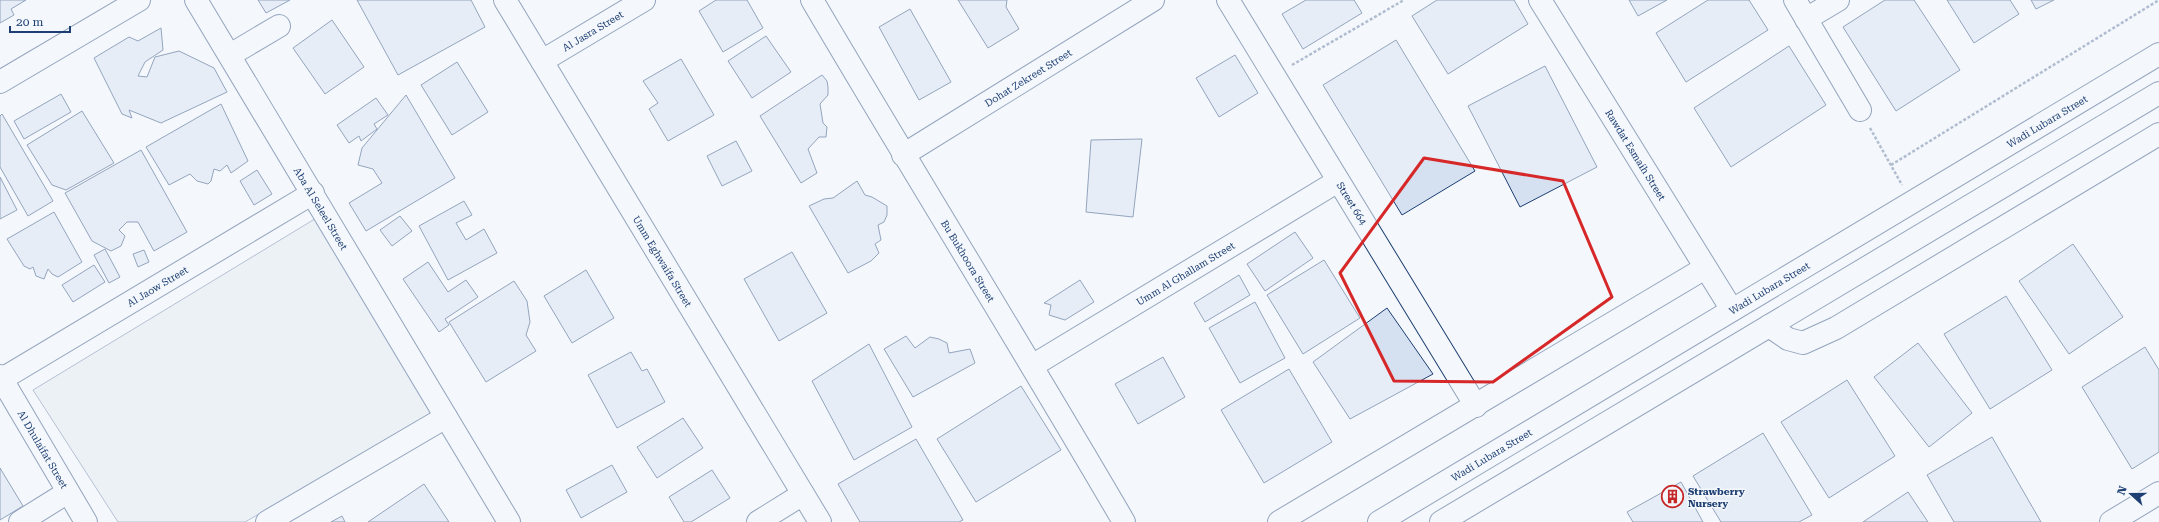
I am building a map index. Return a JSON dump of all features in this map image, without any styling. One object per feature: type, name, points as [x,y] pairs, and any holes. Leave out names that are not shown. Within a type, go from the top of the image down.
[{"type":"street","points":[[0,82],[139,0]]},
{"type":"street","name":"Aba Al Seleel Street","points":[[196,0],[509,522]]},
{"type":"street","name":"Umm Eghwaifa Street","points":[[505,0],[820,522]]},
{"type":"street","name":"Al Jasra Street","points":[[542,61],[644,0]]},
{"type":"street","name":"Bu Bukhoora Street","points":[[812,0],[903,155],[1032,366],[1124,522]]},
{"type":"street","name":"Dohat Zekreet Street","points":[[903,155],[1153,0]]},
{"type":"street","name":"Street 664","points":[[1228,0],[1476,406]]},
{"type":"street","name":"Rawdat Esmaih Street","points":[[1540,0],[1732,310]]},
{"type":"street","points":[[1795,0],[1860,110]]},
{"type":"street","points":[[1806,19],[1838,0]]},
{"type":"street","points":[[230,55],[279,26]]},
{"type":"street","name":"Wadi Lubara Street","points":[[1379,522],[2159,54]]},
{"type":"street","points":[[1441,522],[2159,93]]},
{"type":"street","points":[[1769,326],[1788,339],[1803,343],[1836,328],[2159,134]]},
{"type":"street","name":"Umm Al Ghallam Street","points":[[1032,366],[1338,181]]},
{"type":"street","name":"Al Jaow Street","points":[[1,377],[313,194]]},
{"type":"street","points":[[1280,522],[1705,268]]},
{"type":"street","name":"Al Dhulaifat Street","points":[[1,377],[86,522]]},
{"type":"street","points":[[267,522],[446,417]]},
{"type":"street","points":[[20,522],[68,492]]},
{"type":"street","points":[[2111,522],[2159,493]]},
{"type":"street","points":[[758,522],[803,494]]},
{"type":"path","points":[[1273,75],[1404,0]]},
{"type":"path","points":[[1891,165],[2159,0]]},
{"type":"path","points":[[1860,110],[1912,202]]},
{"type":"highlighted area","points":[[1424,158],[1563,181],[1612,297],[1493,382],[1394,381],[1340,273]]},
{"type":"shaded area","points":[[318,217],[435,413],[245,522],[118,522],[33,390]]},
{"type":"building","points":[[0,0],[26,0],[11,9],[14,15],[0,23]]},
{"type":"building","points":[[258,0],[290,0],[266,13]]},
{"type":"building","points":[[357,0],[471,0],[485,27],[398,75]]},
{"type":"building","points":[[716,0],[747,0],[763,28],[723,52],[699,11]]},
{"type":"building","points":[[958,0],[1007,0],[1006,7],[1019,29],[988,48]]},
{"type":"building","points":[[1306,0],[1354,0],[1362,13],[1303,49],[1282,14]]},
{"type":"building","points":[[1437,0],[1514,0],[1528,24],[1448,74],[1412,16]]},
{"type":"building","points":[[1629,0],[1667,0],[1638,16]]},
{"type":"building","points":[[1708,0],[1749,0],[1768,30],[1686,82],[1656,33]]},
{"type":"building","points":[[1885,0],[1914,0],[1960,70],[1896,111],[1843,27]]},
{"type":"building","points":[[1947,0],[2010,0],[2019,14],[1974,43]]},
{"type":"building","points":[[2031,0],[2054,0],[2036,9]]},
{"type":"building","points":[[910,9],[951,82],[919,100],[879,27]]},
{"type":"building","points":[[332,20],[364,67],[325,94],[293,48]]},
{"type":"building","points":[[161,28],[163,50],[145,62],[138,76],[147,77],[155,57],[179,51],[214,68],[227,92],[161,123],[129,110],[132,118],[122,114],[94,58],[129,37],[138,41]]},
{"type":"building","points":[[766,36],[791,72],[752,98],[728,61]]},
{"type":"building","points":[[1396,40],[1475,171],[1402,215],[1323,85]]},
{"type":"building","points":[[1789,46],[1826,105],[1731,167],[1694,108]]},
{"type":"building","points":[[1235,55],[1258,93],[1219,117],[1196,78]]},
{"type":"building","points":[[681,59],[714,115],[668,141],[649,109],[658,103],[643,81]]},
{"type":"building","points":[[457,62],[488,112],[452,135],[421,85]]},
{"type":"building","points":[[1545,66],[1597,167],[1520,207],[1468,106]]},
{"type":"building","points":[[822,75],[827,81],[828,87],[828,95],[820,104],[823,123],[827,127],[826,137],[819,137],[808,149],[817,173],[801,183],[760,116]]},
{"type":"building","points":[[61,94],[71,112],[24,139],[14,121]]},
{"type":"building","points":[[406,95],[455,178],[366,231],[349,203],[382,183],[373,169],[358,165],[362,148]]},
{"type":"building","points":[[376,98],[388,115],[374,124],[377,129],[361,141],[359,136],[349,143],[337,125]]},
{"type":"building","points":[[221,104],[248,161],[231,173],[227,165],[220,171],[214,169],[211,181],[208,184],[197,181],[190,174],[169,185],[146,147]]},
{"type":"building","points":[[82,111],[114,163],[66,190],[52,185],[27,145]]},
{"type":"building","points":[[2,114],[53,201],[28,216],[0,167],[0,116]]},
{"type":"building","points":[[1142,139],[1133,217],[1086,212],[1091,140]]},
{"type":"building","points":[[736,141],[752,171],[722,186],[707,156]]},
{"type":"building","points":[[141,150],[187,232],[154,251],[138,222],[127,222],[119,230],[125,236],[121,246],[111,251],[92,241],[65,193]]},
{"type":"building","points":[[257,170],[272,194],[254,205],[240,181]]},
{"type":"building","points":[[0,177],[17,210],[0,219]]},
{"type":"building","points":[[857,181],[865,195],[872,197],[887,206],[887,215],[884,222],[878,225],[881,240],[875,244],[879,253],[871,261],[848,273],[809,206],[824,199],[833,198]]},
{"type":"building","points":[[464,201],[472,215],[456,223],[466,240],[484,229],[497,253],[448,280],[419,226]]},
{"type":"building","points":[[54,212],[82,262],[58,277],[52,274],[48,269],[44,279],[36,276],[33,267],[30,269],[24,266],[7,239]]},
{"type":"building","points":[[400,216],[412,231],[392,246],[380,230]]},
{"type":"building","points":[[1295,232],[1313,258],[1265,291],[1247,264]]},
{"type":"building","points":[[2073,244],[2123,317],[2069,354],[2019,281]]},
{"type":"building","points":[[105,249],[120,277],[109,283],[94,255]]},
{"type":"building","points":[[144,250],[149,262],[138,267],[133,254]]},
{"type":"building","points":[[792,252],[827,313],[779,341],[744,279]]},
{"type":"building","points":[[1324,260],[1360,318],[1303,354],[1267,295]]},
{"type":"building","points":[[428,262],[448,292],[466,280],[478,297],[445,319],[449,325],[439,332],[403,279]]},
{"type":"building","points":[[94,265],[105,282],[73,302],[62,285]]},
{"type":"building","points":[[586,270],[614,318],[572,343],[544,296]]},
{"type":"building","points":[[1239,275],[1250,295],[1205,322],[1194,303]]},
{"type":"building","points":[[1080,280],[1094,302],[1065,320],[1049,315],[1051,305],[1044,303]]},
{"type":"building","points":[[514,281],[527,301],[530,322],[526,335],[536,351],[486,382],[449,322]]},
{"type":"building","points":[[2006,296],[2052,370],[1990,409],[1944,334]]},
{"type":"building","points":[[1255,302],[1285,358],[1240,383],[1209,328]]},
{"type":"building","points":[[1387,308],[1433,374],[1350,419],[1313,362]]},
{"type":"building","points":[[906,336],[915,348],[930,337],[947,343],[949,353],[970,349],[975,363],[913,397],[884,349]]},
{"type":"building","points":[[1918,343],[1972,413],[1929,447],[1874,377]]},
{"type":"building","points":[[869,344],[912,427],[854,460],[812,381]]},
{"type":"building","points":[[2145,347],[2159,370],[2159,452],[2132,469],[2082,387]]},
{"type":"building","points":[[631,352],[642,371],[647,369],[665,402],[617,428],[588,375]]},
{"type":"building","points":[[1163,357],[1185,397],[1138,424],[1115,384]]},
{"type":"building","points":[[1289,369],[1332,442],[1264,483],[1221,410]]},
{"type":"building","points":[[1847,380],[1895,456],[1829,498],[1781,422]]},
{"type":"building","points":[[1021,386],[1061,450],[976,502],[937,439]]},
{"type":"building","points":[[683,418],[703,448],[657,478],[637,447]]},
{"type":"building","points":[[1763,433],[1812,515],[1799,522],[1721,522],[1693,476]]},
{"type":"building","points":[[1992,437],[2041,522],[1954,522],[1927,475]]},
{"type":"building","points":[[916,439],[963,520],[959,522],[860,522],[838,484]]},
{"type":"building","points":[[612,465],[627,492],[581,518],[566,490]]},
{"type":"building","points":[[0,468],[23,506],[0,520]]},
{"type":"building","points":[[712,470],[730,498],[691,522],[684,522],[669,497]]},
{"type":"building","name":"Strawberry Nursery","points":[[1681,482],[1703,522],[1633,522],[1627,512]]},
{"type":"building","points":[[424,484],[449,522],[368,522]]},
{"type":"building","points":[[1908,492],[1928,522],[1863,522]]},
{"type":"building","points":[[342,516],[345,522],[331,522]]},
{"type":"place","name":"Strawberry Nursery","points":[[1672,497]]}]
